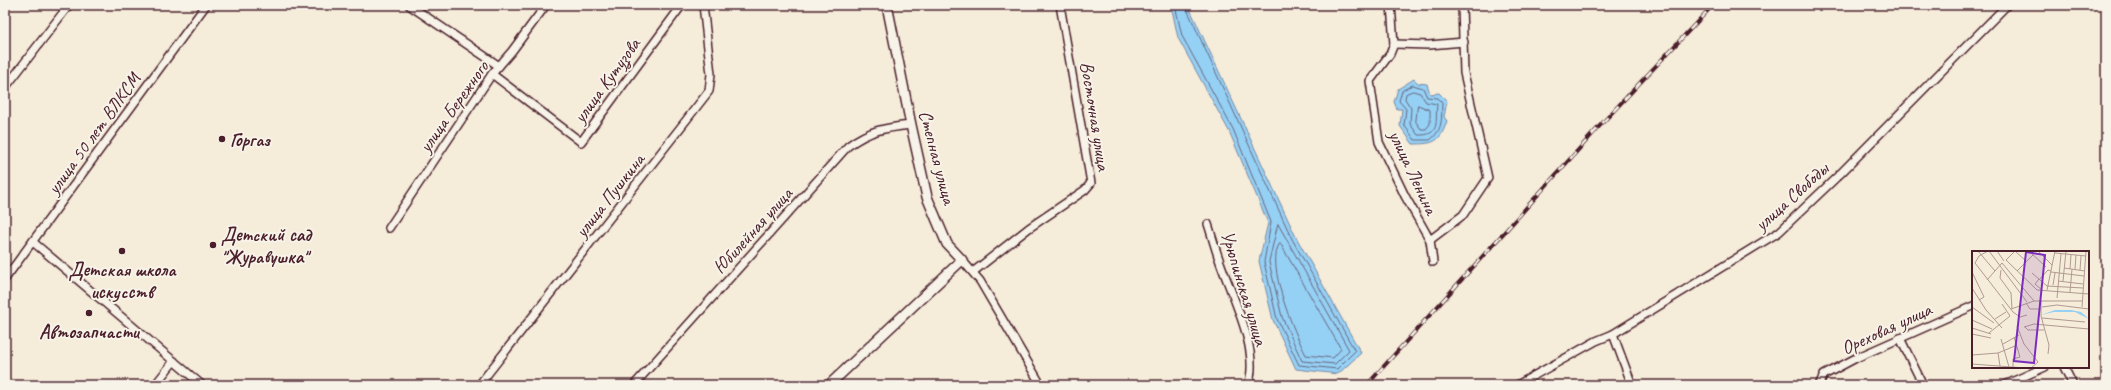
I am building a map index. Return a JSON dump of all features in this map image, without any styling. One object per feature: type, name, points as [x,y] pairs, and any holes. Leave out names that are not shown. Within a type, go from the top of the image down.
[{"type":"street","points":[[5,88],[70,5]]},
{"type":"street","name":"улица 50 лет ВЛКСМ","points":[[5,279],[206,5]]},
{"type":"street","points":[[409,5],[499,66]]},
{"type":"street","name":"улица Бережного","points":[[389,228],[492,74],[546,5]]},
{"type":"street","name":"улица Кутузова","points":[[492,74],[580,142],[682,5]]},
{"type":"street","name":"улица Пушкина","points":[[479,385],[709,91],[711,74],[703,5]]},
{"type":"street","name":"Степная улица","points":[[887,5],[927,197],[947,244],[973,272],[1041,385]]},
{"type":"street","name":"Восточная улица","points":[[973,272],[1028,228],[1085,190],[1090,183],[1060,5]]},
{"type":"street","points":[[1391,5],[1394,44],[1429,45],[1464,42]]},
{"type":"street","points":[[1430,240],[1463,215],[1488,178],[1464,73],[1462,5]]},
{"type":"street","name":"улица Свободы","points":[[1517,385],[1596,341],[1613,334],[1779,232],[1840,174],[2007,5]]},
{"type":"street","name":"улица Ленина","points":[[1394,44],[1390,54],[1370,80],[1379,142],[1405,196],[1430,240],[1433,262]]},
{"type":"street","name":"Юбилейная улица","points":[[634,385],[848,146],[863,135],[879,128],[911,125]]},
{"type":"street","name":"Урюпинская улица","points":[[1208,224],[1219,260],[1236,302],[1248,343],[1252,369],[1248,385]]},
{"type":"street","points":[[33,242],[202,385]]},
{"type":"street","points":[[829,385],[962,260]]},
{"type":"street","name":"Ореховая улица","points":[[1819,385],[1824,375],[1856,358],[1972,306]]},
{"type":"street","points":[[1613,334],[1632,385]]},
{"type":"street","points":[[1900,338],[1923,385]]},
{"type":"street","points":[[155,385],[174,361]]},
{"type":"street","points":[[2005,385],[2043,368]]},
{"type":"street","points":[[2064,368],[2073,385]]},
{"type":"water","points":[[1171,5],[1188,5],[1296,237],[1361,353],[1338,374],[1296,369],[1273,320],[1259,261],[1268,223],[1229,131],[1178,38]]},
{"type":"water","points":[[1414,79],[1418,83],[1427,84],[1430,94],[1439,93],[1447,101],[1444,117],[1447,121],[1439,138],[1432,142],[1413,144],[1400,126],[1402,109],[1397,109],[1394,102],[1398,89]]},
{"type":"railway","points":[[1367,385],[1606,119],[1713,5]]},
{"type":"place","name":"Горгаз","points":[[222,139]]},
{"type":"place","name":"Детский сад \"Журавушка\"","points":[[213,245]]},
{"type":"place","name":"Детская школа искусств","points":[[122,251]]},
{"type":"place","name":"Автозапчасти","points":[[89,313]]}]
